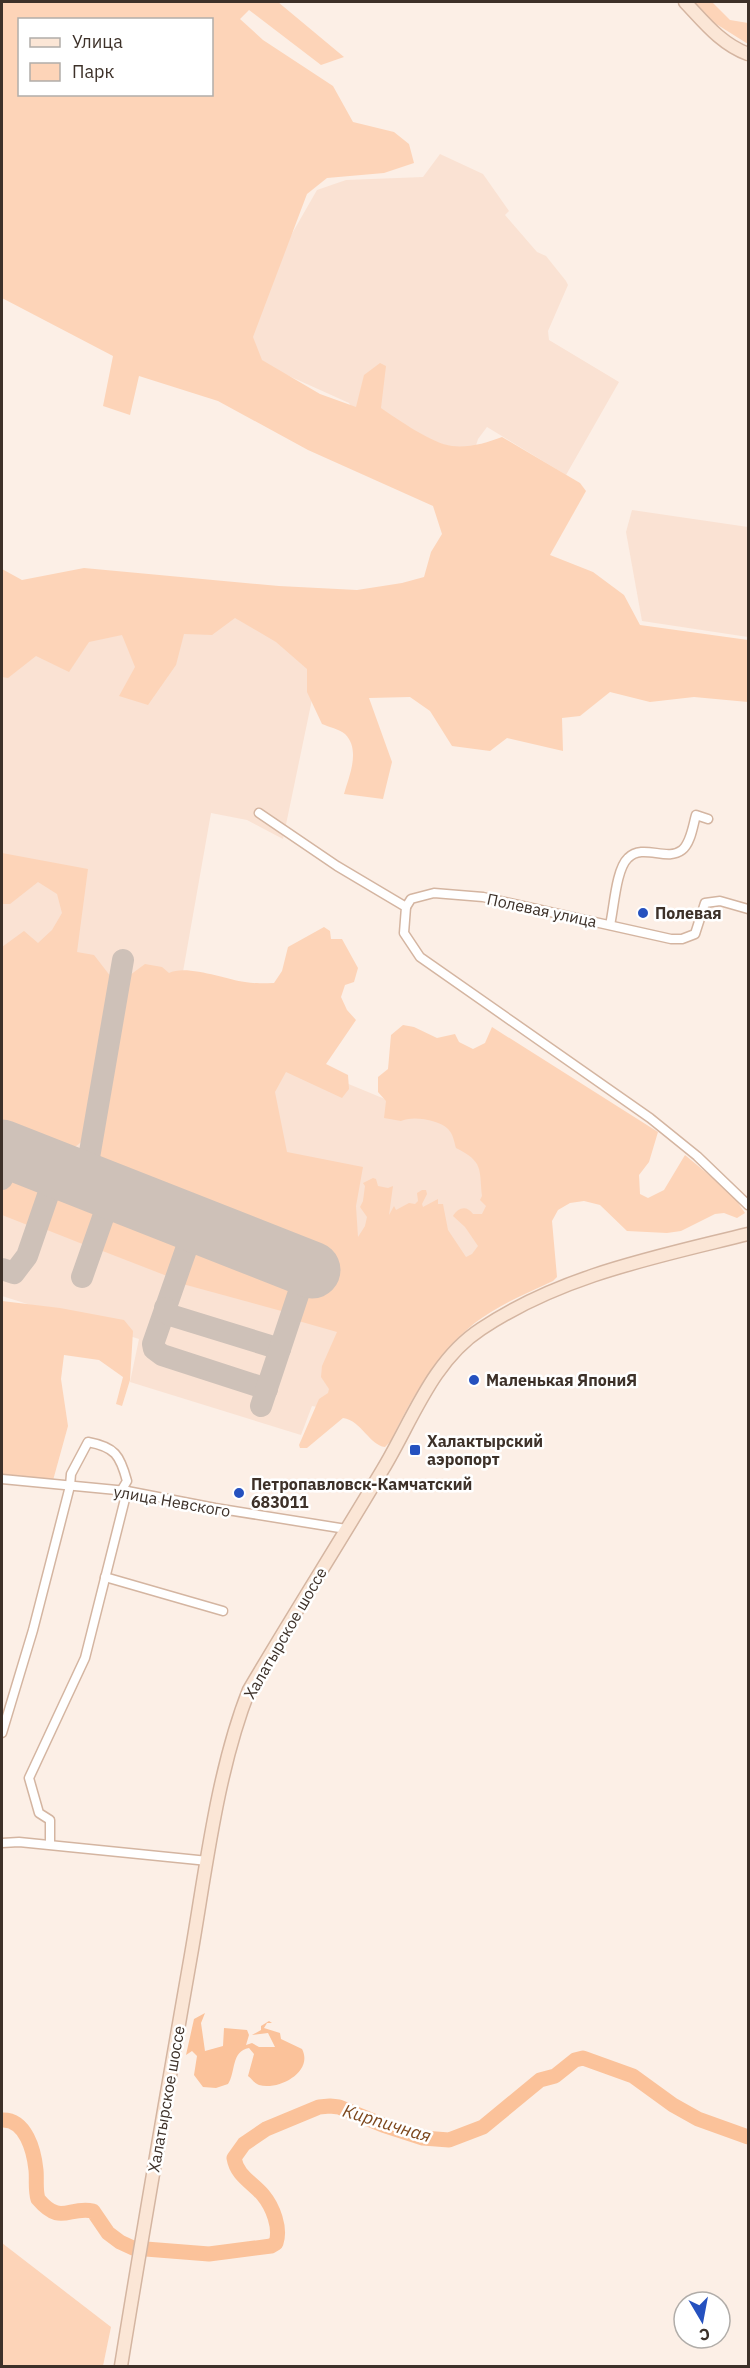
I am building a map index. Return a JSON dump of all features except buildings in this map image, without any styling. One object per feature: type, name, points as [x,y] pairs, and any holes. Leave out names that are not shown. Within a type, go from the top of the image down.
[{"type":"street","points":[[685,2],[725,42],[748,54]]},
{"type":"street","points":[[259,813],[337,866],[406,907],[404,933],[420,957],[650,1118],[697,1156],[748,1205]]},
{"type":"street","points":[[610,925],[619,879],[626,859],[633,854],[645,851],[671,854],[682,851],[687,844],[696,815],[708,819]]},
{"type":"street","name":"Полевая улица","points":[[406,907],[411,899],[434,893],[483,897],[671,939],[682,939],[695,934],[705,903],[720,901],[748,909]]},
{"type":"street","name":"Халатырское шоссе","points":[[121,2367],[142,2234],[208,1861],[229,1754],[249,1690],[382,1471],[438,1370],[453,1353],[480,1329],[544,1296],[613,1267],[748,1234]]},
{"type":"street","points":[[2,1732],[33,1630],[70,1486],[71,1474],[88,1442],[105,1446],[120,1458],[126,1481],[105,1577],[85,1658],[29,1778],[39,1813],[50,1820],[50,1844]]},
{"type":"street","name":"улица Невского","points":[[2,1479],[124,1491],[346,1530]]},
{"type":"street","points":[[105,1577],[223,1611]]},
{"type":"street","points":[[2,1843],[50,1844],[208,1861]]},
{"type":"shaded area","points":[[440,154],[483,174],[509,211],[505,215],[537,252],[546,256],[566,281],[568,285],[548,331],[549,340],[619,382],[566,475],[487,427],[478,439],[473,455],[355,413],[349,403],[240,354],[266,279],[317,190],[346,180],[423,177]]},
{"type":"shaded area","points":[[632,510],[748,527],[748,637],[642,621],[626,532]]},
{"type":"shaded area","points":[[2,578],[326,632],[283,839],[247,820],[211,813],[172,1034],[266,1050],[533,1160],[444,1341],[338,1411],[312,1406],[301,1435],[130,1382],[139,1339],[2,1296]]},
{"type":"shaded area","points":[[205,2013],[201,2023],[205,2051],[223,2046],[224,2028],[247,2030],[249,2035],[246,2045],[252,2043],[259,2047],[275,2047],[268,2033],[252,2035],[261,2030],[261,2026],[269,2021],[272,2023],[267,2023],[264,2028],[280,2033],[281,2039],[302,2049],[303,2065],[299,2072],[292,2078],[275,2085],[259,2085],[248,2076],[254,2054],[249,2048],[239,2053],[228,2084],[216,2088],[203,2087],[194,2075],[197,2056],[192,2051],[186,2055],[194,2019]]},
{"type":"green space","points":[[2,2],[278,2],[344,57],[321,65],[249,10],[240,19],[263,40],[333,86],[353,122],[394,132],[409,144],[414,163],[384,173],[327,178],[307,194],[253,337],[262,360],[320,394],[356,407],[364,375],[380,363],[386,366],[381,408],[415,430],[435,441],[452,446],[477,444],[502,437],[580,483],[586,491],[550,555],[593,572],[624,595],[640,625],[748,640],[748,702],[694,697],[650,702],[610,692],[580,716],[562,718],[563,751],[507,738],[490,751],[452,746],[430,711],[410,697],[369,698],[392,762],[383,799],[344,794],[353,755],[350,740],[337,729],[322,724],[307,692],[307,669],[276,642],[235,618],[212,635],[184,634],[176,665],[148,705],[119,696],[135,667],[122,635],[89,642],[69,672],[36,656],[8,678],[2,677],[2,569],[22,580],[84,568],[279,586],[357,590],[424,577],[431,552],[442,534],[433,506],[308,450],[218,401],[139,376],[130,415],[103,406],[113,356],[2,298]]},
{"type":"green space","points":[[691,2],[712,2],[730,20],[748,23],[748,44],[705,17]]},
{"type":"green space","points":[[2,853],[88,869],[77,952],[94,955],[111,977],[86,1137],[69,1149],[55,1149],[2,1127],[2,947],[24,931],[38,943],[52,930],[62,913],[57,894],[38,882],[10,904],[2,904]]},
{"type":"green space","points":[[324,927],[330,931],[331,939],[342,939],[358,968],[354,982],[345,985],[341,997],[347,1010],[356,1020],[326,1064],[348,1075],[349,1089],[342,1098],[286,1072],[275,1092],[287,1152],[363,1167],[356,1206],[358,1237],[365,1226],[367,1217],[360,1207],[365,1186],[363,1183],[373,1178],[376,1179],[378,1186],[388,1188],[393,1186],[389,1215],[394,1206],[396,1210],[409,1203],[415,1204],[418,1201],[417,1193],[426,1190],[423,1207],[438,1199],[438,1204],[443,1204],[448,1230],[466,1257],[472,1254],[478,1246],[465,1227],[453,1216],[463,1208],[473,1214],[482,1214],[486,1206],[480,1200],[482,1196],[481,1179],[476,1162],[456,1148],[450,1131],[439,1123],[412,1118],[401,1121],[384,1118],[386,1101],[378,1092],[378,1077],[388,1069],[391,1035],[403,1025],[414,1027],[437,1038],[455,1034],[459,1042],[473,1049],[485,1043],[492,1027],[658,1132],[649,1162],[639,1175],[640,1194],[648,1198],[664,1190],[685,1155],[732,1194],[745,1213],[737,1218],[724,1213],[715,1214],[681,1231],[667,1233],[627,1231],[600,1205],[584,1201],[570,1203],[558,1210],[552,1221],[557,1277],[491,1312],[459,1337],[432,1369],[409,1405],[391,1441],[385,1447],[374,1442],[350,1420],[343,1418],[307,1448],[300,1448],[299,1445],[319,1399],[328,1393],[329,1389],[321,1377],[322,1366],[337,1332],[295,1320],[319,1252],[101,1167],[95,1150],[126,978],[145,964],[162,967],[169,973],[185,970],[248,983],[274,983],[282,971],[288,947]]},
{"type":"green space","points":[[9,1172],[45,1187],[30,1226],[2,1215],[2,1191]]},
{"type":"green space","points":[[57,1192],[99,1208],[85,1245],[42,1228]]},
{"type":"green space","points":[[114,1214],[181,1240],[167,1276],[100,1250]]},
{"type":"green space","points":[[193,1245],[296,1284],[285,1312],[179,1283]]},
{"type":"green space","points":[[2,1301],[60,1308],[124,1320],[133,1331],[130,1380],[122,1406],[116,1404],[123,1377],[99,1360],[64,1355],[61,1379],[68,1426],[52,1484],[2,1476]]},
{"type":"green space","points":[[2,2243],[111,2327],[103,2366],[2,2366]]},
{"type":"waterway","name":"Кирпичная","points":[[2,2120],[17,2125],[27,2137],[35,2162],[38,2199],[53,2212],[93,2211],[108,2233],[133,2248],[209,2254],[271,2246],[276,2243],[277,2224],[270,2205],[238,2170],[234,2158],[244,2144],[266,2129],[319,2107],[339,2107],[423,2138],[449,2140],[483,2127],[540,2080],[555,2076],[575,2060],[583,2058],[633,2076],[673,2105],[698,2119],[748,2137]]},
{"type":"taxiway","points":[[85,1181],[123,960]]},
{"type":"taxiway","points":[[2,1179],[12,1152]]},
{"type":"taxiway","points":[[2,1269],[14,1273],[27,1256],[57,1169]]},
{"type":"taxiway","points":[[82,1277],[112,1192]]},
{"type":"taxiway","points":[[195,1224],[153,1344],[154,1349],[162,1355],[267,1389]]},
{"type":"taxiway","points":[[261,1406],[307,1268]]},
{"type":"taxiway","points":[[165,1308],[170,1315],[280,1349]]},
{"type":"runway","points":[[2,1148],[312,1270]]},
{"type":"place","name":"Полевая","points":[[643,913]]},
{"type":"place","name":"Маленькая ЯпониЯ","points":[[474,1380]]},
{"type":"place","name":"Халактырский аэропорт","points":[[415,1450]]},
{"type":"place","name":"Петропавловск-Камчатский 683011","points":[[239,1493]]}]
